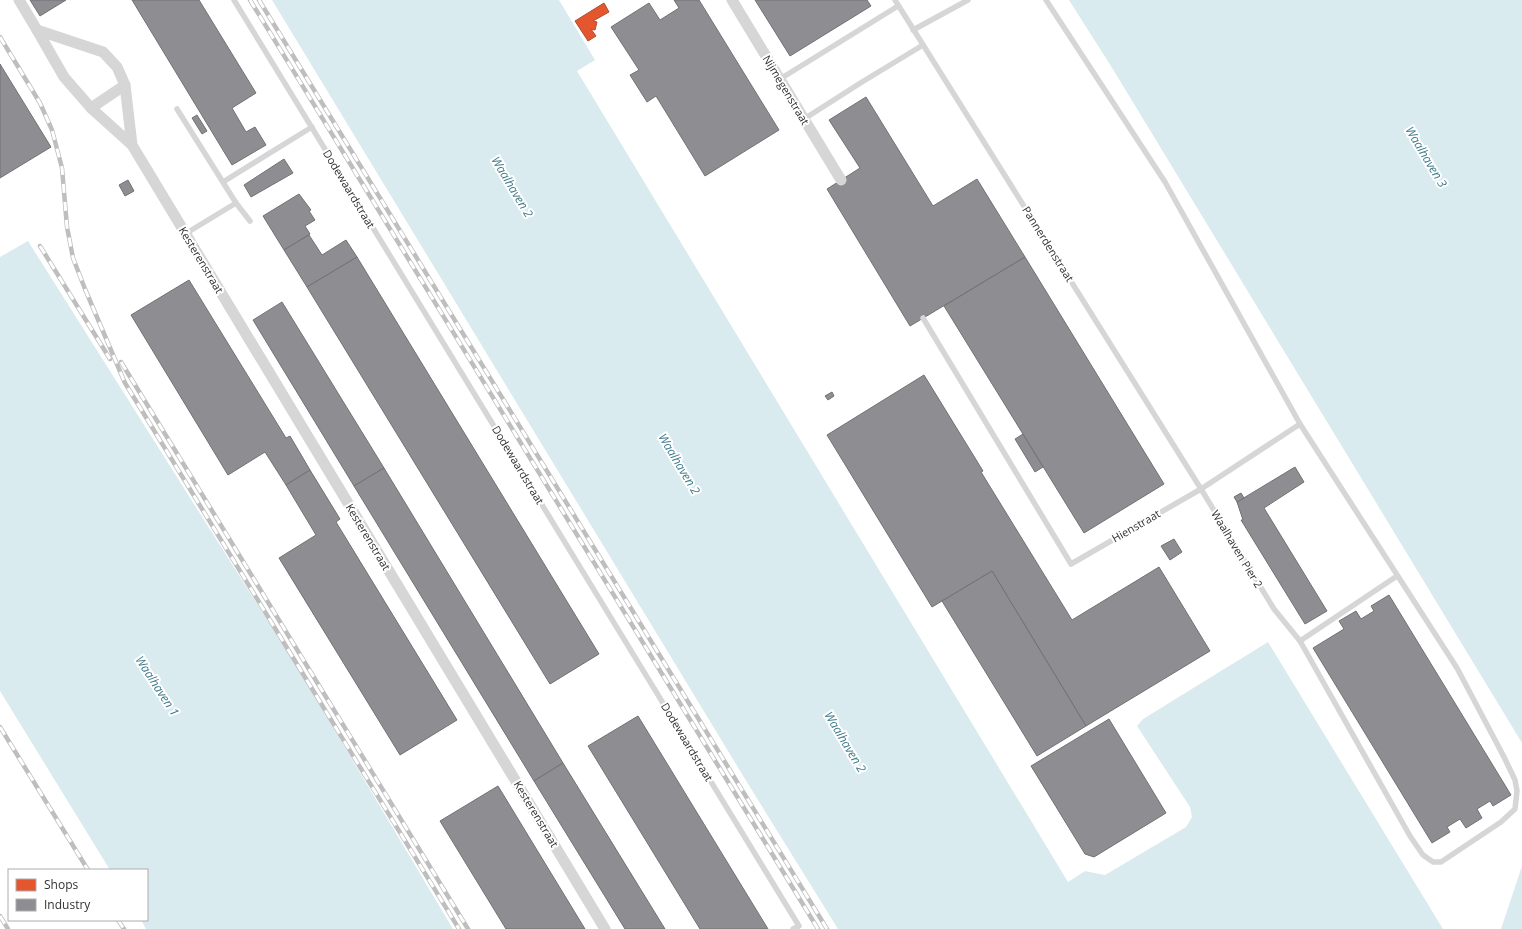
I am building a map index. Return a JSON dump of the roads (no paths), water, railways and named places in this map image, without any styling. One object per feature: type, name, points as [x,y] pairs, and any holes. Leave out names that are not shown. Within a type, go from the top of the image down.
[{"type":"street","name":"Kesterenstraat","points":[[19,0],[64,77],[91,108],[132,145],[605,929]]},
{"type":"street","name":"Nijmegenstraat","points":[[732,0],[841,180]]},
{"type":"street","name":"Kesterenstraat","points":[[37,30],[103,52],[117,67],[125,85],[132,145]]},
{"type":"street","points":[[91,108],[125,85]]},
{"type":"lane","name":"Dodewaardstraat","points":[[234,0],[799,926],[793,929]]},
{"type":"lane","name":"Pannerdenstraat","points":[[895,0],[1201,489]]},
{"type":"lane","points":[[913,30],[968,0]]},
{"type":"lane","points":[[1046,0],[1165,182],[1300,424],[1397,576],[1300,641]]},
{"type":"lane","points":[[780,79],[898,6]]},
{"type":"lane","points":[[804,119],[862,82],[923,46]]},
{"type":"lane","points":[[177,108],[236,203],[250,221]]},
{"type":"lane","points":[[223,182],[312,127]]},
{"type":"lane","points":[[185,234],[236,203]]},
{"type":"lane","name":"Hienstraat","points":[[923,318],[1071,564],[1201,489],[1300,424]]},
{"type":"lane","name":"Waalhaven Pier 2","points":[[1201,489],[1274,609],[1300,641],[1410,836],[1423,855],[1433,862],[1441,862],[1502,822],[1515,809],[1517,791],[1515,780],[1504,757],[1457,668],[1397,576]]},
{"type":"water","name":"Waalhaven 2","points":[[272,0],[559,0],[595,60],[577,71],[1068,882],[1085,871],[1105,875],[1186,827],[1192,817],[1190,807],[1137,726],[1143,719],[1268,642],[1443,929],[838,929],[745,779]]},
{"type":"water","name":"Waalhaven 3","points":[[1069,0],[1522,0],[1522,743],[1114,71]]},
{"type":"water","name":"Waalhaven 1","points":[[28,241],[300,672],[453,929],[146,929],[142,921],[148,921],[148,869],[109,869],[0,691],[0,257]]},
{"type":"water","points":[[1522,866],[1522,929],[1501,929]]},
{"type":"railway","points":[[250,0],[818,929]]},
{"type":"railway","points":[[259,0],[827,929]]},
{"type":"railway","points":[[0,37],[40,103],[52,130],[62,168],[67,227],[73,258],[125,383],[459,929]]},
{"type":"railway","points":[[40,246],[110,359]]},
{"type":"railway","points":[[121,362],[468,929]]},
{"type":"railway","points":[[0,727],[87,869]]},
{"type":"railway","points":[[0,916],[8,929]]},
{"type":"railway","points":[[119,921],[124,929]]}]
